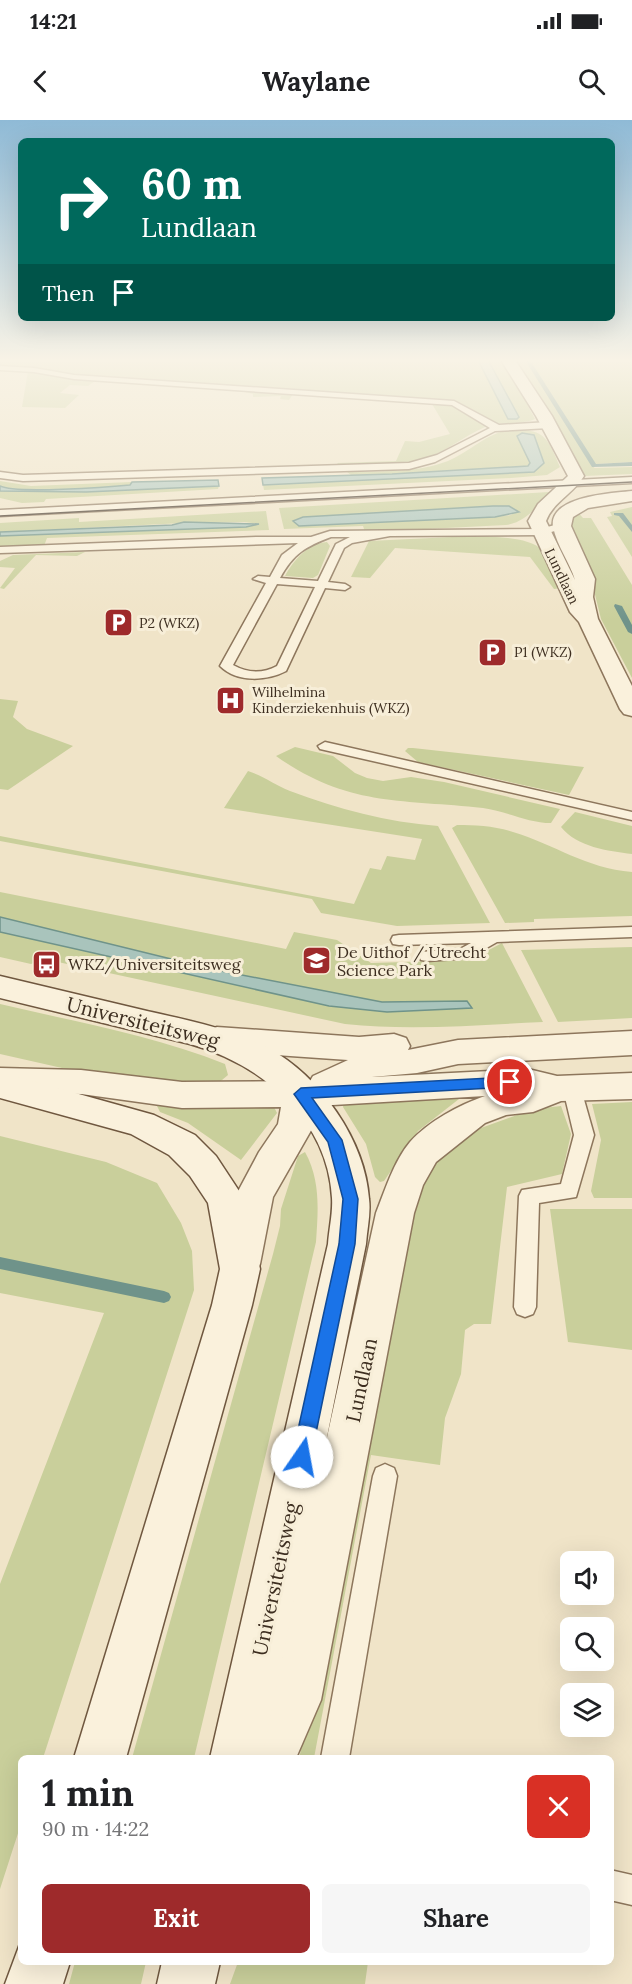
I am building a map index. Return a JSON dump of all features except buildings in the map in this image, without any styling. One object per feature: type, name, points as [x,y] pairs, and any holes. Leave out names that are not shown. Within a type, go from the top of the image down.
[{"type":"street","points":[[560,447],[577,483]]},
{"type":"street","name":"Lundlaan","points":[[577,483],[607,495]]},
{"type":"street","name":"Lundlaan","points":[[577,483],[541,509],[537,521],[551,534],[583,597],[588,619],[632,709]]},
{"type":"street","name":"Lundlaan","points":[[577,483],[553,516],[551,534],[580,612],[588,619]]},
{"type":"street","points":[[607,495],[632,489]]},
{"type":"street","points":[[607,495],[632,496]]},
{"type":"street","name":"Lundlaan","points":[[551,534],[565,515],[583,503],[607,495]]},
{"type":"street","name":"Universiteitsweg","points":[[0,987],[217,1039],[261,1059],[301,1094],[335,1140],[346,1174],[351,1199],[347,1244],[237,1755]]},
{"type":"street","name":"Lundlaan","points":[[217,1039],[359,1049],[419,1044],[458,1052]]},
{"type":"street","name":"Lundlaan","points":[[301,1094],[368,1065],[417,1061],[458,1052],[632,1043]]},
{"type":"street","name":"Lundlaan","points":[[0,1080],[81,1082],[182,1095],[301,1094],[528,1081],[565,1089],[632,1086]]},
{"type":"street","points":[[0,1085],[142,1124],[182,1145],[203,1166],[226,1200],[240,1269]]},
{"type":"street","name":"Lundlaan","points":[[271,1755],[295,1700],[393,1223],[405,1184],[423,1152],[473,1114],[503,1103],[533,1099],[565,1089]]},
{"type":"street","points":[[101,1755],[229,1317],[254,1197],[281,1146],[296,1127],[301,1094]]},
{"type":"street","points":[[34,1984],[40,1965]]},
{"type":"street","points":[[186,1984],[190,1965]]},
{"type":"lane","points":[[0,474],[23,478],[409,466],[426,464],[443,458],[461,447]]},
{"type":"lane","points":[[0,513],[632,480]]},
{"type":"lane","points":[[478,531],[524,538],[551,534]]},
{"type":"lane","points":[[386,535],[349,540],[340,546],[282,668],[273,673],[250,675],[234,672],[226,666],[286,557],[312,540],[330,534],[386,535],[478,531],[551,534]]},
{"type":"lane","points":[[0,550],[361,538]]},
{"type":"lane","points":[[258,579],[345,586]]},
{"type":"lane","points":[[325,746],[570,804],[632,816]]},
{"type":"lane","points":[[399,940],[632,932]]},
{"type":"lane","points":[[427,956],[463,954],[496,937]]},
{"type":"lane","points":[[525,1306],[529,1196],[569,1191],[584,1134],[565,1089]]},
{"type":"lane","points":[[336,1755],[384,1476]]},
{"type":"lane","points":[[614,1886],[632,1890]]},
{"type":"green space","points":[[402,447],[449,447],[413,462],[381,465],[339,465],[337,463],[396,461]]},
{"type":"green space","points":[[473,447],[551,447],[560,467],[547,475],[511,478],[264,490],[263,485],[349,481],[351,475],[347,472],[424,468],[457,457]]},
{"type":"green space","points":[[567,447],[632,447],[632,462],[596,464],[594,468],[632,467],[632,474],[584,476]]},
{"type":"green space","points":[[0,481],[31,486],[132,482],[130,485],[160,488],[219,486],[218,489],[46,499],[44,502],[22,503],[0,498]]},
{"type":"green space","points":[[549,492],[551,495],[520,521],[506,525],[365,532],[363,526],[284,529],[279,508]],"holes":[[[509,506],[516,510],[511,515],[495,517],[299,526],[293,521],[303,517]]]},
{"type":"green space","points":[[632,507],[632,557],[607,517],[612,516],[610,512]]},
{"type":"green space","points":[[576,510],[583,518],[591,518],[632,585],[632,678],[601,619],[587,562],[568,519]]},
{"type":"green space","points":[[266,511],[269,530],[47,538],[44,546],[0,547],[0,536],[259,524],[184,523],[0,532],[0,523],[79,518],[79,522]]},
{"type":"green space","points":[[473,536],[509,538],[536,545],[548,558],[561,588],[554,589],[530,557],[395,548],[370,578],[351,577],[369,541]]},
{"type":"green space","points":[[327,542],[330,546],[318,575],[313,578],[285,576],[292,564],[307,549]]},
{"type":"green space","points":[[85,552],[77,556],[36,555],[4,589],[0,588],[15,568],[0,567],[0,561],[13,555]]},
{"type":"green space","points":[[0,699],[18,701],[13,717],[27,729],[73,746],[8,790],[0,789]]},
{"type":"green space","points":[[295,747],[333,756],[355,773],[367,778],[383,781],[411,777],[444,782],[560,809],[551,823],[483,808],[376,798],[327,784],[302,773],[276,756]]},
{"type":"green space","points":[[408,748],[584,767],[569,795],[418,762],[405,751]]},
{"type":"green space","points":[[248,771],[290,791],[326,804],[381,818],[438,826],[490,923],[397,926],[321,913],[312,899],[0,841],[0,836],[354,904],[370,868],[381,870],[387,856],[415,860],[422,839],[224,808]]},
{"type":"green space","points":[[575,812],[632,826],[632,854],[584,844],[568,834],[561,827]]},
{"type":"green space","points":[[457,825],[485,826],[506,830],[600,866],[632,872],[632,916],[534,919],[534,922],[505,923],[452,828]]},
{"type":"green space","points":[[0,892],[286,949],[294,932],[337,940],[371,963],[470,960],[502,943],[543,1022],[419,1027],[345,1024],[44,959],[31,964],[0,957]]},
{"type":"green space","points":[[632,947],[632,1018],[558,1022],[521,950]]},
{"type":"green space","points":[[0,1004],[170,1045],[225,1064],[228,1075],[216,1085],[133,1084],[0,1054]]},
{"type":"green space","points":[[459,1095],[459,1099],[418,1131],[384,1181],[380,1182],[375,1177],[366,1144],[343,1107],[344,1102]]},
{"type":"green space","points":[[271,1101],[277,1113],[241,1160],[188,1123],[160,1112],[156,1104]]},
{"type":"green space","points":[[632,1102],[632,1198],[594,1198],[591,1191],[601,1140],[592,1104]]},
{"type":"green space","points":[[561,1106],[571,1134],[562,1174],[507,1187],[491,1324],[474,1324],[465,1330],[461,1374],[445,1418],[440,1465],[371,1455],[315,1755],[300,1755],[313,1701],[392,1280],[426,1172],[454,1144],[481,1128],[534,1109]]},
{"type":"green space","points":[[0,1136],[106,1162],[157,1183],[181,1223],[192,1251],[194,1290],[44,1755],[18,1755],[18,1833],[0,1889],[0,1584],[104,1313],[0,1293]]},
{"type":"green space","points":[[305,1152],[314,1174],[318,1208],[316,1242],[195,1755],[133,1755],[273,1254],[280,1226],[281,1209],[298,1156]]},
{"type":"green space","points":[[550,1209],[632,1209],[632,1350],[568,1342]]},
{"type":"green space","points":[[74,1965],[145,1965],[141,1984],[69,1984]]},
{"type":"green space","points":[[237,1965],[368,1965],[365,1984],[230,1984]]},
{"type":"water","points":[[522,447],[538,447],[544,463],[534,472],[263,485],[262,478],[392,474],[528,466],[530,463]]},
{"type":"water","points":[[218,480],[219,486],[86,492],[0,491],[0,486],[23,490],[63,489],[130,485],[132,482]]},
{"type":"water","points":[[509,506],[519,512],[495,517],[299,526],[293,521],[303,517]]},
{"type":"water","points":[[184,522],[259,524],[246,527],[0,536],[0,532],[172,525]]},
{"type":"water","points":[[0,917],[216,970],[382,1002],[467,1001],[472,1008],[387,1012],[329,1006],[0,932]]},
{"type":"waterway","points":[[582,447],[594,466],[632,464]]},
{"type":"waterway","points":[[616,514],[621,514],[632,530]]},
{"type":"waterway","points":[[618,606],[632,632]]},
{"type":"waterway","points":[[0,1263],[164,1297]]},
{"type":"tram line","points":[[0,516],[632,482]]},
{"type":"place","name":"P2 (WKZ)","points":[[118,623]]},
{"type":"place","name":"P1 (WKZ)","points":[[493,652]]},
{"type":"place","name":"Wilhelmina Kinderziekenhuis (WKZ)","points":[[231,700]]},
{"type":"place","name":"De Uithof / Utrecht Science Park","points":[[316,961]]},
{"type":"place","name":"WKZ/Universiteitsweg","points":[[47,964]]},
{"type":"route","points":[[302,1457],[347,1244],[351,1199],[335,1140],[313,1107],[301,1094],[510,1082]]}]
